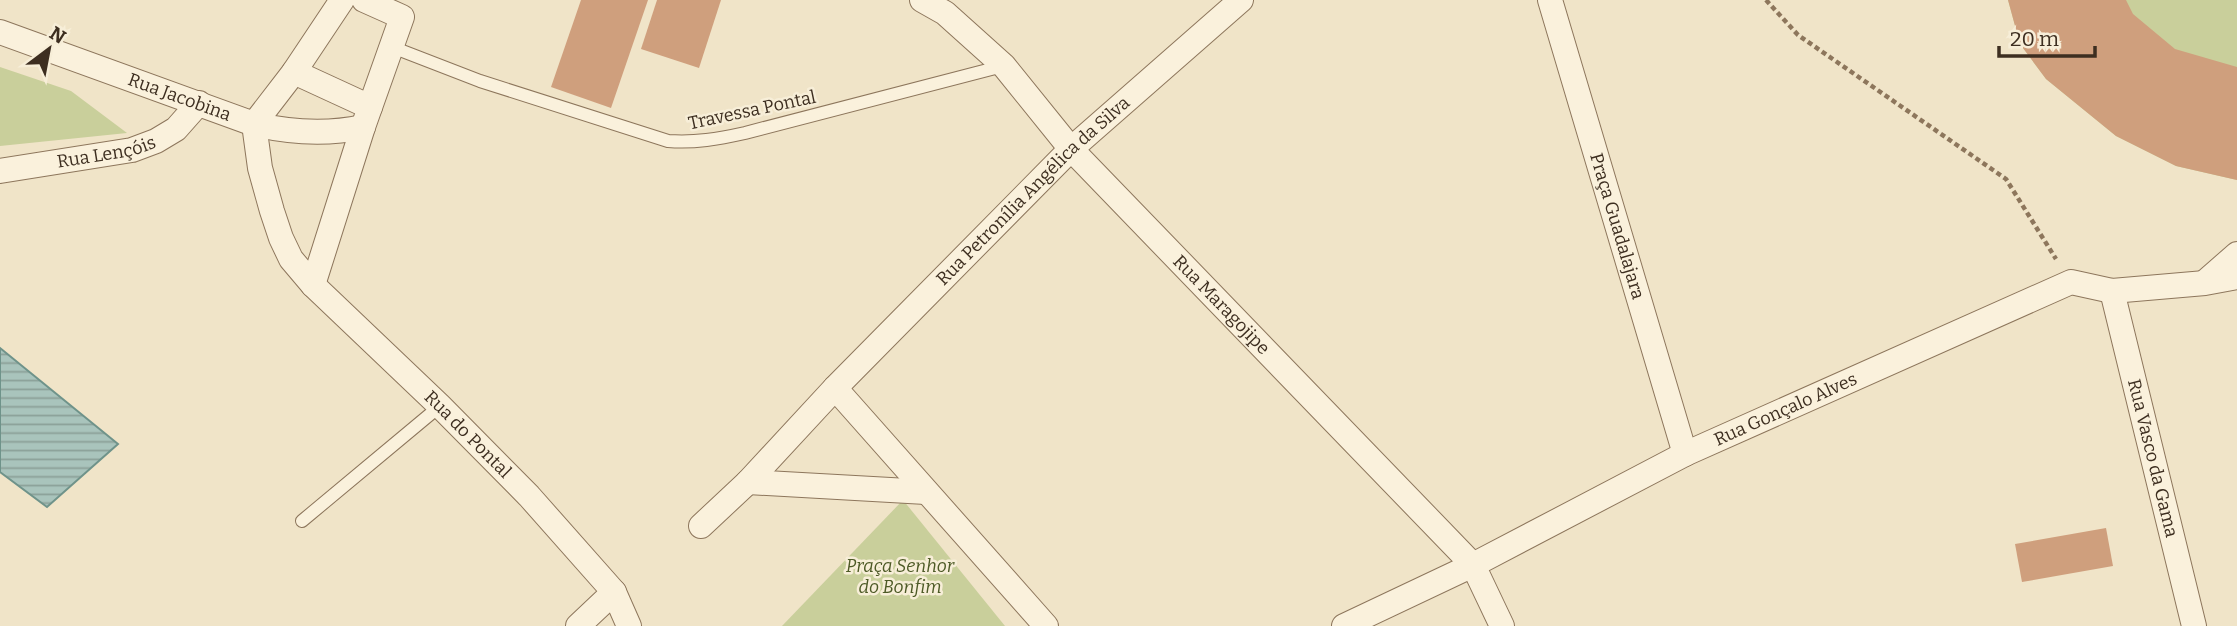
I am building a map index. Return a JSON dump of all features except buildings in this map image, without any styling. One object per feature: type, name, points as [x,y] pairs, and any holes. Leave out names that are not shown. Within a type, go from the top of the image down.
[{"type":"street","points":[[254,124],[294,72],[342,0]]},
{"type":"street","points":[[313,285],[405,9],[365,0]]},
{"type":"street","name":"Rua Maragojipe","points":[[922,0],[945,13],[1004,66],[1071,149],[1473,565],[1502,626]]},
{"type":"street","name":"Rua Petronília Angélica da Silva","points":[[835,388],[1071,149],[1241,0]]},
{"type":"street","name":"Praça Guadalajara","points":[[1550,0],[1685,454]]},
{"type":"street","name":"Rua Jacobina","points":[[0,32],[254,124],[281,130],[325,133],[340,132],[367,117]]},
{"type":"street","points":[[294,72],[367,117]]},
{"type":"street","name":"Rua Lençóis","points":[[0,171],[132,149],[156,141],[176,128],[199,103]]},
{"type":"street","name":"Rua do Pontal","points":[[254,124],[260,169],[281,239],[291,259],[313,285],[440,406],[528,496],[614,592]]},
{"type":"street","points":[[2204,283],[2237,254]]},
{"type":"street","points":[[2071,282],[2112,291],[2204,283],[2237,277]]},
{"type":"street","name":"Rua Gonçalo Alves","points":[[1344,626],[1473,565],[1685,454],[2071,282]]},
{"type":"street","name":"Rua Vasco da Gama","points":[[2112,291],[2194,626]]},
{"type":"street","points":[[701,526],[748,482],[835,388],[1046,626]]},
{"type":"street","points":[[748,482],[926,492]]},
{"type":"street","points":[[578,626],[614,592],[629,626]]},
{"type":"lane","name":"Travessa Pontal","points":[[392,47],[480,82],[668,141],[687,142],[745,133],[1004,66]]},
{"type":"lane","points":[[302,521],[440,406]]},
{"type":"path","points":[[1766,0],[1798,35],[2006,179],[2071,282]]},
{"type":"green space","points":[[2008,0],[2237,0],[2237,180],[2176,166],[2116,136],[2046,79],[2020,44]]},
{"type":"green space","points":[[0,67],[71,91],[127,133],[0,146]]},
{"type":"green space","name":"Praça Senhor do Bonfim","points":[[903,500],[1005,626],[782,626]]},
{"type":"water","points":[[0,348],[118,444],[47,507],[0,472]]}]
